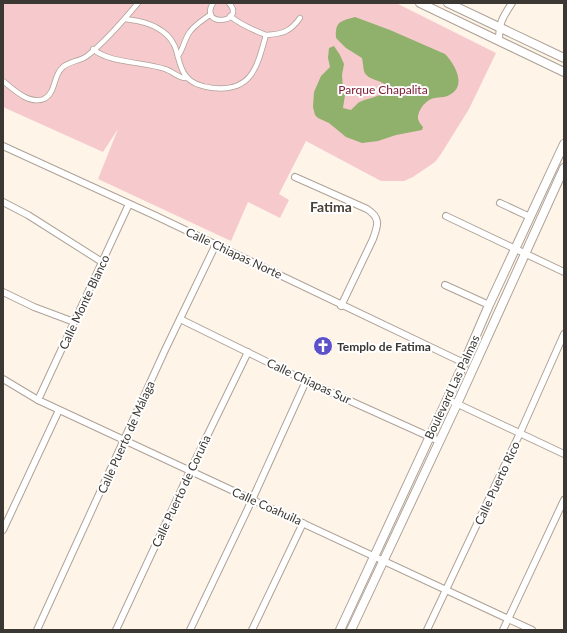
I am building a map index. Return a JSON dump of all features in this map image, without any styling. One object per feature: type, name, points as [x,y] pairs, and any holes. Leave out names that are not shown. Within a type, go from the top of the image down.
[{"type":"street","points":[[3,81],[22,96],[34,100],[43,99],[50,93],[60,69],[65,65],[86,57],[125,19],[138,3]]},
{"type":"street","points":[[213,3],[210,8],[211,14],[215,20],[222,21],[229,19],[232,13],[232,6],[229,3]]},
{"type":"street","points":[[420,3],[430,5],[561,71],[564,58],[448,3]]},
{"type":"street","points":[[499,41],[499,27],[512,3]]},
{"type":"street","points":[[178,56],[182,51],[188,34],[194,26],[211,14]]},
{"type":"street","points":[[230,16],[252,30],[266,35],[280,34],[290,30],[300,18]]},
{"type":"street","points":[[125,19],[145,22],[160,29],[169,37],[177,50],[179,64],[187,78],[190,81],[207,88],[226,90],[242,84],[253,72],[259,60],[266,35]]},
{"type":"street","points":[[94,49],[98,54],[165,69],[180,77],[187,78]]},
{"type":"street","name":"Boulevard Las Palmas","points":[[340,630],[564,144]]},
{"type":"street","name":"Calle Chiapas Norte","points":[[3,146],[216,244],[341,306],[464,363]]},
{"type":"street","name":"Boulevard Las Palmas","points":[[351,630],[439,441],[458,404],[564,168]]},
{"type":"street","points":[[295,177],[366,209],[376,217],[378,222],[373,239],[341,306]]},
{"type":"street","points":[[3,202],[28,215],[102,262]]},
{"type":"street","points":[[500,203],[530,217]]},
{"type":"street","name":"Calle Monte Blanco","points":[[38,400],[129,204]]},
{"type":"street","points":[[446,216],[564,272]]},
{"type":"street","name":"Calle Puerto de Málaga","points":[[38,630],[124,440],[216,244]]},
{"type":"street","points":[[445,285],[489,306]]},
{"type":"street","points":[[3,292],[34,307],[74,322]]},
{"type":"street","name":"Calle Chiapas Sur","points":[[180,320],[306,381],[439,441]]},
{"type":"street","name":"Calle Puerto Rico","points":[[427,630],[520,433],[564,334]]},
{"type":"street","name":"Calle Puerto de Coruña","points":[[116,630],[190,471],[248,352]]},
{"type":"street","name":"Calle Coahuila","points":[[3,379],[38,400],[59,410],[532,630]]},
{"type":"street","points":[[190,630],[252,500],[306,381]]},
{"type":"street","points":[[447,400],[564,454]]},
{"type":"street","points":[[3,530],[59,410]]},
{"type":"street","points":[[503,630],[564,500]]},
{"type":"street","points":[[252,630],[303,523]]},
{"type":"green space","name":"Parque Chapalita","points":[[3,3],[396,3],[496,53],[469,109],[435,162],[413,177],[404,181],[381,181],[306,141],[279,194],[289,200],[280,218],[248,202],[231,241],[98,179],[118,129],[103,152],[3,107]]},
{"type":"shaded area","points":[[355,17],[390,30],[445,54],[455,68],[459,80],[456,90],[448,96],[428,100],[420,110],[418,116],[418,119],[423,127],[422,130],[396,135],[378,141],[362,143],[346,137],[329,123],[315,115],[313,107],[314,92],[321,76],[330,67],[328,58],[329,48],[334,46],[344,64],[342,75],[345,95],[343,108],[351,110],[358,103],[379,96],[388,88],[382,83],[369,77],[364,71],[362,58],[346,48],[336,38],[336,29],[338,25],[342,21]]},
{"type":"place","name":"Templo de Fatima","points":[[323,346]]},
{"type":"district","name":"Fatima","points":[[331,206]]}]
